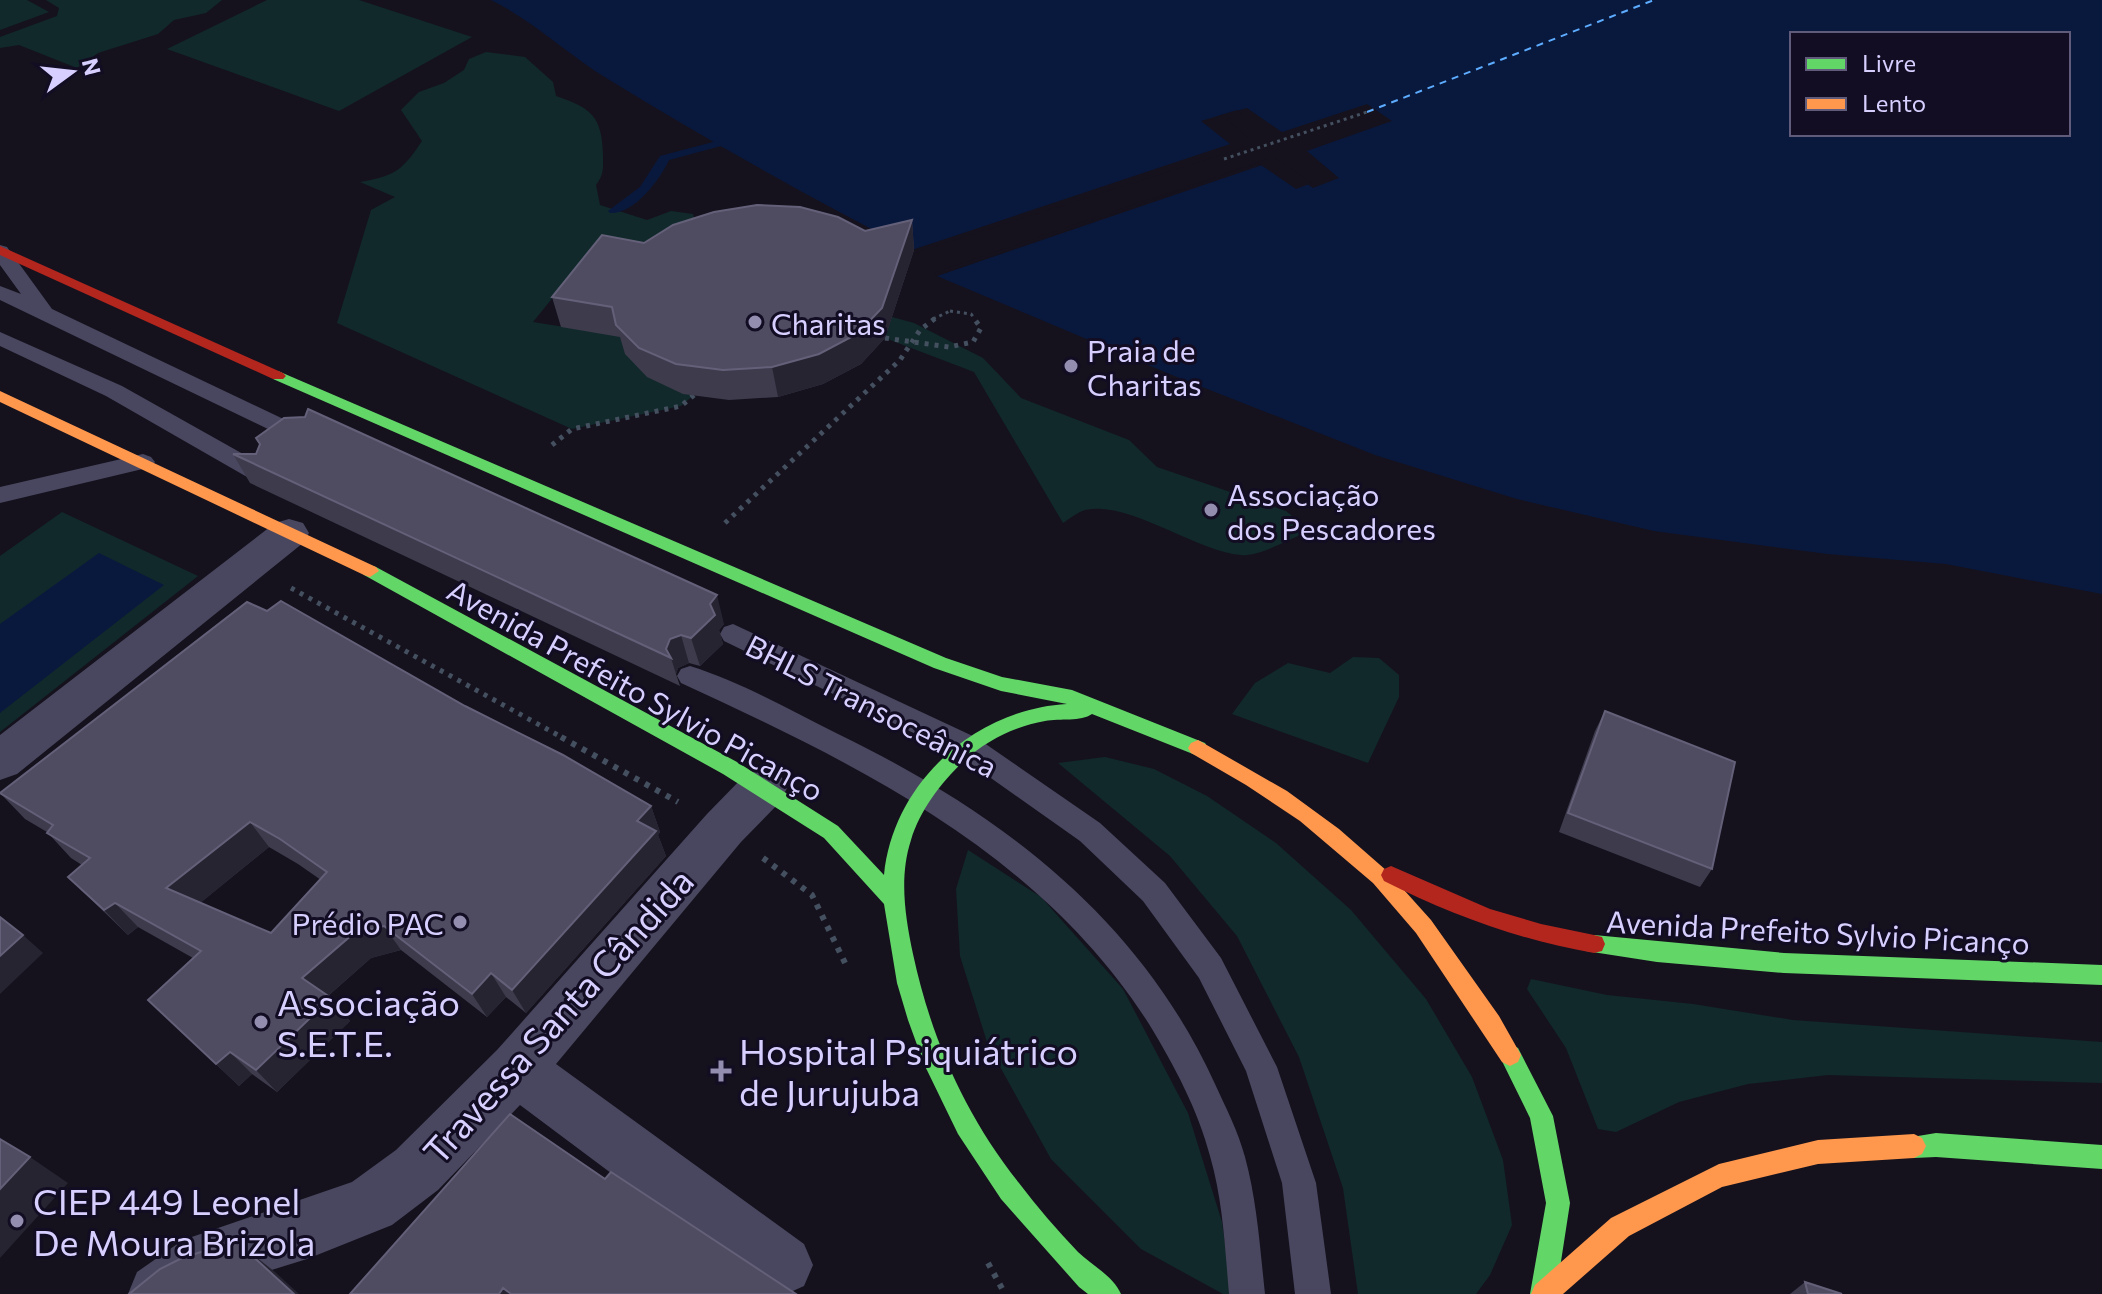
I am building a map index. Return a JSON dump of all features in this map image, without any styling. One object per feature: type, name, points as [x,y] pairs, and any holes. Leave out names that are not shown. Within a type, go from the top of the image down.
[{"type":"main road","name":"Avenida Prefeito Sylvio Picanço","points":[[0,250],[319,395],[514,476],[690,558],[940,663],[1001,684],[1065,695],[1177,737],[1233,766],[1313,820],[1358,856],[1404,902],[1497,1031],[1541,1116],[1558,1203],[1544,1294]]},
{"type":"main road","name":"Avenida Prefeito Sylvio Picanço","points":[[0,396],[364,568],[763,788],[831,832],[894,900]]},
{"type":"main road","points":[[1108,1294],[1090,1288],[1006,1190],[979,1154],[932,1069],[912,1012],[894,900],[898,844],[926,791],[967,746],[996,728],[1049,714],[1078,710],[1134,719]]},
{"type":"main road","name":"Avenida Prefeito Sylvio Picanço","points":[[1358,856],[1432,899],[1492,922],[1595,946],[1822,964],[2102,975]]},
{"type":"main road","name":"Avenida Prefeito Sylvio Picanço","points":[[1544,1294],[1620,1227],[1719,1176],[1818,1152],[1936,1145],[2102,1157]]},
{"type":"street","points":[[0,761],[289,533]]},
{"type":"street","name":"Travessa Santa Cândida","points":[[159,1294],[204,1261],[307,1229],[371,1204],[417,1170],[517,1069],[724,828],[763,788]]},
{"type":"street","points":[[517,1069],[783,1265]]},
{"type":"lane","points":[[0,250],[43,311]]},
{"type":"lane","points":[[0,292],[309,440]]},
{"type":"lane","points":[[0,338],[114,391],[262,475]]},
{"type":"lane","points":[[0,495],[143,462]]},
{"type":"lane","name":"BHLS Transoceânica","points":[[733,634],[967,746],[1090,832],[1154,892],[1210,968],[1261,1067],[1299,1183],[1313,1294]]},
{"type":"lane","name":"BHLS Transoceânica","points":[[690,676],[926,791],[1052,883],[1121,953],[1180,1041],[1223,1140],[1240,1221],[1247,1294]]},
{"type":"path","points":[[1224,159],[1367,112]]},
{"type":"path","points":[[690,558],[900,360],[907,349],[914,338],[922,327],[934,316],[950,311],[971,314],[981,328],[973,342],[949,347],[923,343],[910,341],[885,338],[872,334]]},
{"type":"path","points":[[514,476],[572,429],[681,406],[694,395]]},
{"type":"path","points":[[249,565],[724,828],[812,895],[849,971]]},
{"type":"path","points":[[983,1254],[1005,1294]]},
{"type":"green space","points":[[0,0],[27,0],[49,12],[0,30]]},
{"type":"green space","points":[[46,0],[222,0],[206,13],[174,20],[158,34],[98,53],[77,68],[19,45],[0,48],[0,37],[57,16],[59,8]]},
{"type":"green space","points":[[267,0],[359,0],[472,37],[339,111],[167,49]]},
{"type":"green space","points":[[486,52],[525,57],[553,82],[556,96],[578,105],[593,116],[602,142],[602,171],[596,185],[600,205],[647,220],[671,211],[693,214],[698,232],[563,285],[533,322],[620,336],[694,395],[681,406],[572,429],[337,323],[371,210],[395,197],[360,182],[397,170],[422,141],[401,110],[419,92],[444,83],[464,70],[469,59]]},
{"type":"green space","points":[[892,317],[914,323],[983,358],[1021,398],[1129,440],[1157,467],[1286,511],[1303,525],[1300,535],[1262,551],[1241,555],[1203,545],[1121,512],[1085,510],[1063,523],[974,372],[885,338]]},
{"type":"green space","points":[[62,512],[198,576],[0,732],[0,556]]},
{"type":"green space","points":[[1353,657],[1379,658],[1399,675],[1399,697],[1368,763],[1232,714],[1255,683],[1288,663],[1330,673]]},
{"type":"green space","points":[[1105,757],[1154,769],[1207,796],[1276,843],[1351,910],[1426,999],[1472,1077],[1503,1160],[1512,1225],[1490,1275],[1476,1294],[1358,1294],[1343,1188],[1299,1057],[1237,936],[1170,856],[1058,763]]},
{"type":"green space","points":[[968,850],[1041,897],[1123,989],[1188,1113],[1222,1222],[1232,1294],[1223,1294],[1141,1249],[1051,1159],[988,1045],[960,956],[956,889]]},
{"type":"green space","points":[[1531,979],[1607,995],[1693,1004],[1793,1020],[2102,1042],[2102,1083],[1828,1075],[1748,1084],[1679,1102],[1616,1132],[1598,1129],[1566,1048],[1527,989]]},
{"type":"water","points":[[491,0],[2102,0],[2102,594],[1946,564],[1828,554],[1654,531],[1517,499],[1375,455],[1172,375],[937,276],[1274,161],[1313,188],[1339,178],[1307,151],[1392,121],[1367,104],[1282,132],[1247,108],[1218,116],[1248,143],[912,250],[758,168],[645,102],[593,70]]},
{"type":"water","points":[[99,553],[164,585],[0,713],[0,624]]},
{"type":"pier","points":[[1237,110],[1243,114],[1226,119],[1251,140],[1249,146],[911,254],[912,250],[1230,144],[1201,121]]},
{"type":"pier","points":[[1273,157],[1312,183],[1296,189],[1258,163],[934,277],[936,272]]},
{"type":"building","name":"Charitas","points":[[757,205],[800,207],[838,217],[865,231],[912,220],[882,308],[857,334],[819,354],[772,367],[723,370],[676,364],[639,348],[616,325],[612,307],[552,297],[602,235],[644,243],[673,225],[714,212]]},
{"type":"building","points":[[308,409],[717,595],[710,604],[715,615],[691,638],[681,635],[670,639],[666,649],[671,658],[233,454],[256,454],[260,444],[256,438],[284,418],[305,417]]},
{"type":"building","points":[[281,601],[465,706],[563,755],[651,806],[637,821],[656,831],[512,990],[491,973],[472,994],[384,926],[353,934],[302,978],[331,998],[256,1070],[230,1052],[216,1064],[148,1000],[201,951],[115,903],[104,910],[68,877],[90,858],[47,833],[53,825],[0,793],[247,602],[267,611]],"holes":[[[250,822],[327,872],[271,933],[166,888]]]},
{"type":"building","points":[[1605,711],[1735,762],[1712,869],[1568,813]]},
{"type":"building","points":[[0,917],[23,935],[0,956]]},
{"type":"building","points":[[510,1114],[605,1179],[611,1172],[796,1294],[511,1294],[503,1288],[499,1294],[350,1294]]},
{"type":"building","points":[[0,1139],[30,1157],[0,1189]]},
{"type":"building","points":[[236,1241],[294,1294],[129,1294],[160,1269],[182,1258]]},
{"type":"building","points":[[1805,1282],[1842,1294],[1808,1294]]},
{"type":"waterway","points":[[614,211],[644,189],[664,158],[717,144]]},
{"type":"ferry route","points":[[1367,112],[1654,0]]},
{"type":"traffic: fast","points":[[278,376],[940,663],[1001,684],[1065,695],[1198,748]]},
{"type":"traffic: fast","points":[[370,571],[730,768],[831,832],[894,900]]},
{"type":"traffic: fast","points":[[1084,711],[1045,713],[1007,724],[958,755],[929,788],[904,830],[895,864],[894,898],[908,983],[919,1020],[932,1057],[966,1126],[986,1159],[1035,1222],[1079,1269],[1108,1294]]},
{"type":"traffic: fast","points":[[1594,944],[1784,963],[2102,975]]},
{"type":"traffic: fast","points":[[1510,1055],[1541,1116],[1558,1203],[1543,1294]]},
{"type":"traffic: fast","points":[[1914,1146],[2102,1157]]},
{"type":"traffic: slow","points":[[0,396],[370,571]]},
{"type":"traffic: slow","points":[[1198,748],[1307,815],[1380,877],[1423,927],[1510,1055]]},
{"type":"traffic: slow","points":[[1544,1294],[1620,1227],[1719,1176],[1818,1152],[1914,1146]]},
{"type":"traffic: jam","points":[[0,250],[278,376]]},
{"type":"traffic: jam","points":[[1391,875],[1490,918],[1594,944]]},
{"type":"place","name":"Charitas","points":[[755,322]]},
{"type":"place","name":"Praia de Charitas","points":[[1071,366]]},
{"type":"place","name":"Associação dos Pescadores","points":[[1211,510]]},
{"type":"place","name":"Prédio PAC","points":[[460,922]]},
{"type":"place","name":"Associação S.E.T.E.","points":[[261,1022]]},
{"type":"place","name":"Hospital Psiquiátrico de Jurujuba","points":[[721,1071]]},
{"type":"place","name":"CIEP 449 Leonel De Moura Brizola","points":[[17,1221]]}]
